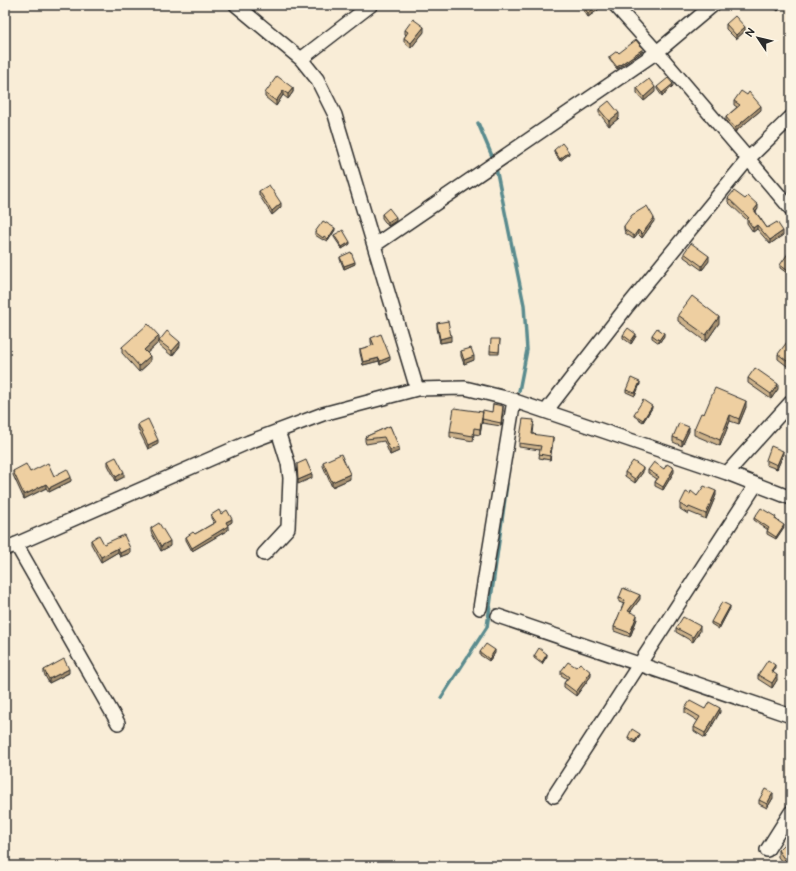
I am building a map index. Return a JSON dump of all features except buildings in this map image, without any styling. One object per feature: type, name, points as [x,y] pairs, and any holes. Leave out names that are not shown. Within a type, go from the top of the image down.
[{"type":"street","points":[[236,5],[301,59],[318,79],[335,115],[417,389]]},
{"type":"street","points":[[301,59],[371,5]]},
{"type":"street","points":[[615,5],[791,209]]},
{"type":"street","points":[[375,246],[657,52],[713,5]]},
{"type":"street","points":[[546,411],[626,308],[748,159],[791,117]]},
{"type":"street","points":[[118,723],[11,547],[249,442],[323,414],[417,389],[465,388],[514,400],[727,473],[755,486],[791,498]]},
{"type":"street","points":[[480,608],[514,400]]},
{"type":"street","points":[[727,473],[791,402]]},
{"type":"street","points":[[264,554],[288,528],[290,478],[288,463],[278,431]]},
{"type":"street","points":[[554,796],[755,486]]},
{"type":"street","points":[[498,616],[791,716]]},
{"type":"street","points":[[767,850],[791,812]]},
{"type":"waterway","points":[[478,123],[492,156]]},
{"type":"waterway","points":[[496,168],[524,305],[527,350],[519,391]]},
{"type":"waterway","points":[[441,698],[487,627],[507,484]]}]
